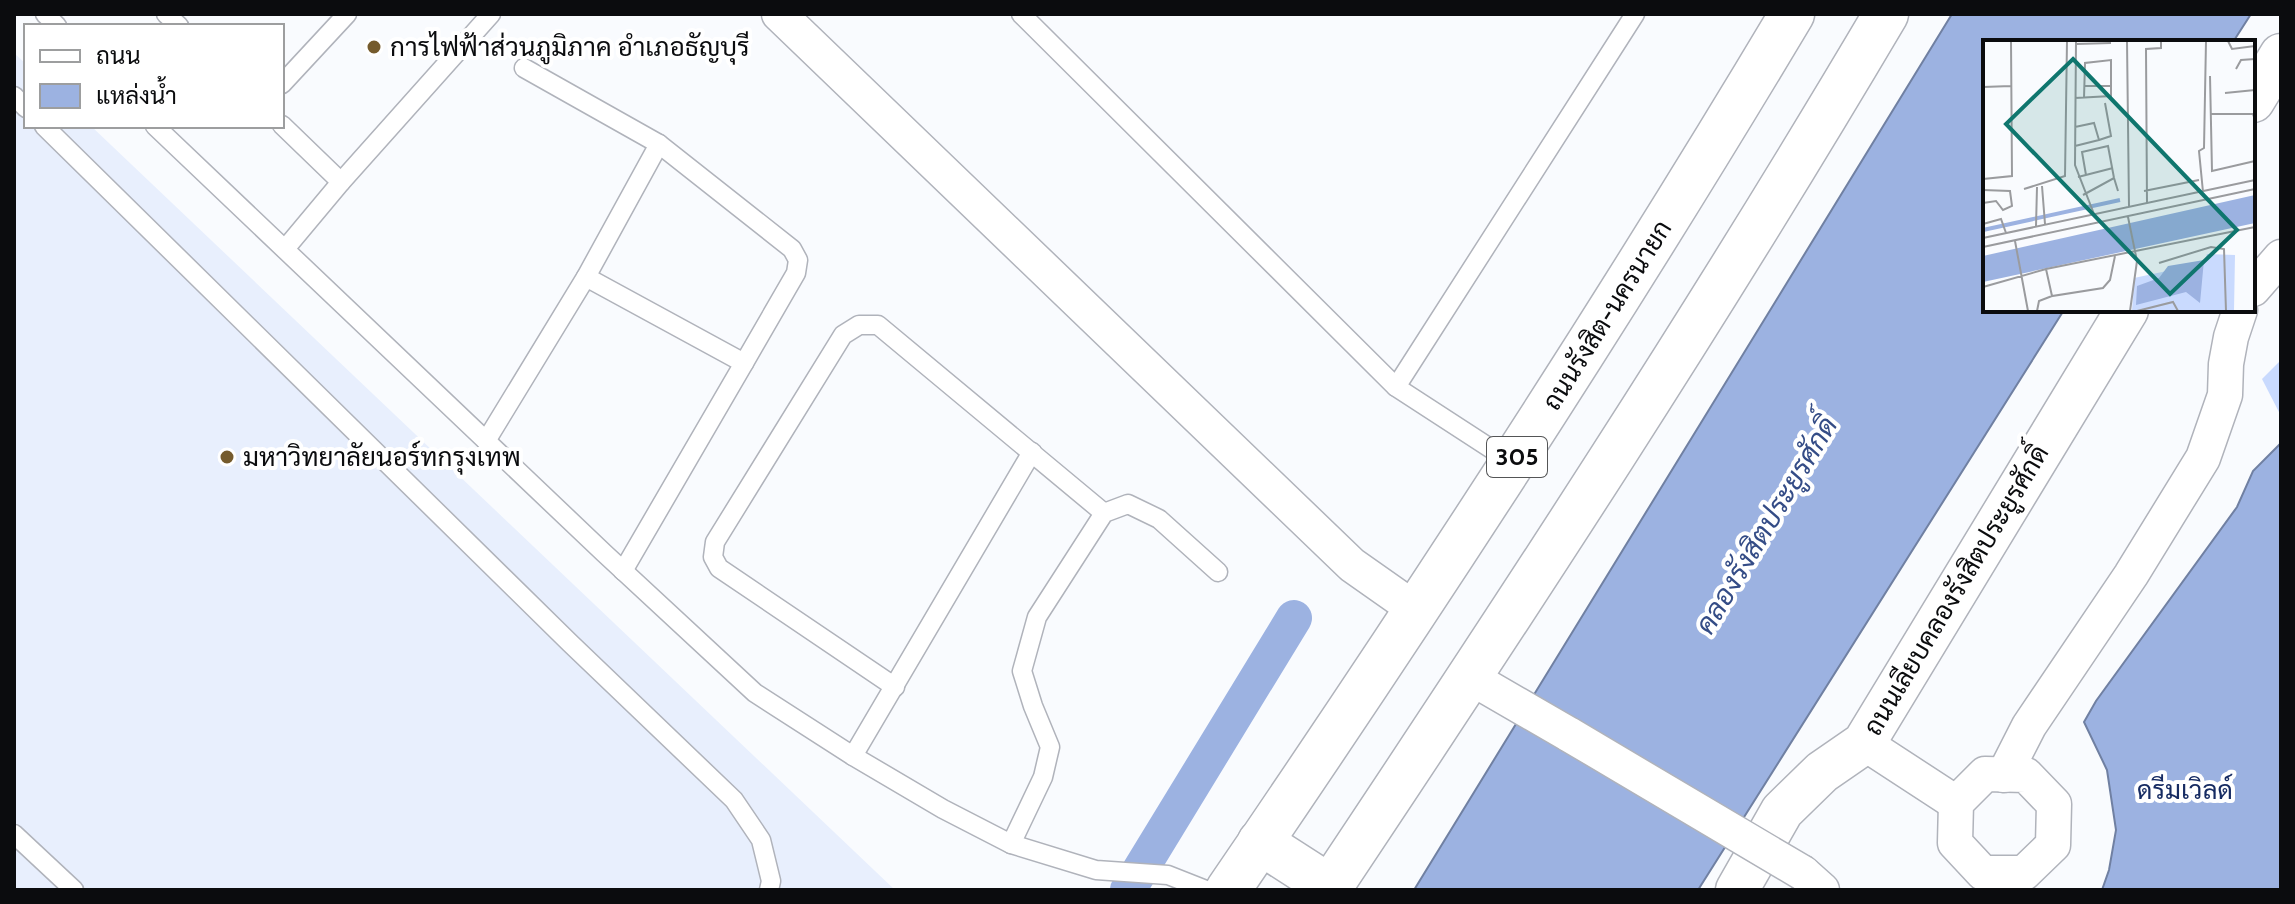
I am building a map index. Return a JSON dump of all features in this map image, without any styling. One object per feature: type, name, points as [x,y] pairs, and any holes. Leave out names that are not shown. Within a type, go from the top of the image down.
[{"type":"main road","name":"ถนนรังสิต-นครนายก","points":[[1228,890],[1513,463],[1649,249],[1792,14]]},
{"type":"main road","points":[[1260,842],[1329,888],[1589,493],[1814,135],[1886,14]]},
{"type":"street","points":[[779,14],[1352,565],[1416,610]]},
{"type":"street","points":[[2255,98],[2281,55]]},
{"type":"street","points":[[2255,287],[2281,257]]},
{"type":"street","name":"ถนนเลียบคลองรังสิตประยูรศักดิ์","points":[[1737,890],[1782,811],[1822,772],[1864,743],[2126,312]]},
{"type":"street","points":[[2004,775],[2029,726],[2131,575],[2203,458],[2225,395],[2226,364],[2239,312]]},
{"type":"street","points":[[1468,676],[1812,881]]},
{"type":"street","points":[[1864,743],[1956,803]]},
{"type":"street","points":[[1985,774],[2026,775],[2054,804],[2053,845],[2024,873],[1997,881],[1983,873],[1955,843],[1956,803],[1985,774]]},
{"type":"lane","points":[[284,82],[347,14]]},
{"type":"lane","points":[[285,249],[491,14]]},
{"type":"lane","points":[[1021,14],[1396,387],[1513,463]]},
{"type":"lane","points":[[1396,387],[1635,14]]},
{"type":"lane","points":[[524,68],[659,144],[792,249],[798,260],[796,273],[623,571]]},
{"type":"lane","points":[[284,127],[341,182]]},
{"type":"lane","points":[[46,128],[734,800],[761,840],[771,881],[769,890]]},
{"type":"lane","points":[[157,128],[755,693],[853,756],[943,809],[1011,844],[1096,870],[1168,875],[1206,890]]},
{"type":"lane","points":[[486,441],[586,277],[659,144]]},
{"type":"lane","points":[[586,277],[744,363]]},
{"type":"lane","points":[[895,687],[719,568],[713,557],[715,542],[843,335],[859,325],[878,325],[1104,513]]},
{"type":"lane","points":[[853,756],[1032,452]]},
{"type":"lane","points":[[1011,844],[1043,777],[1050,747],[1022,671],[1037,617],[1104,513],[1128,504],[1159,519],[1218,572]]},
{"type":"lane","points":[[14,834],[74,890]]},
{"type":"shaded area","name":"มหาวิทยาลัยนอร์ทกรุงเทพ","points":[[14,53],[24,62],[24,128],[93,128],[895,890],[14,890]]},
{"type":"shaded area","points":[[2281,360],[2281,416],[2262,379]]},
{"type":"water","name":"คลองรังสิตประยูรศักดิ์","points":[[1952,14],[2251,14],[2234,40],[1983,40],[1983,312],[2063,312],[1698,890],[1414,890]]},
{"type":"water","name":"ดรีมเวิลด์","points":[[2281,443],[2281,890],[2102,890],[2116,830],[2107,770],[2084,722],[2237,507],[2253,471]]},
{"type":"waterway","points":[[1128,890],[1294,618]]},
{"type":"place","name":"การไฟฟ้าส่วนภูมิภาค อำเภอธัญบุรี","points":[[374,47]]},
{"type":"place","name":"มหาวิทยาลัยนอร์ทกรุงเทพ","points":[[227,457]]}]
